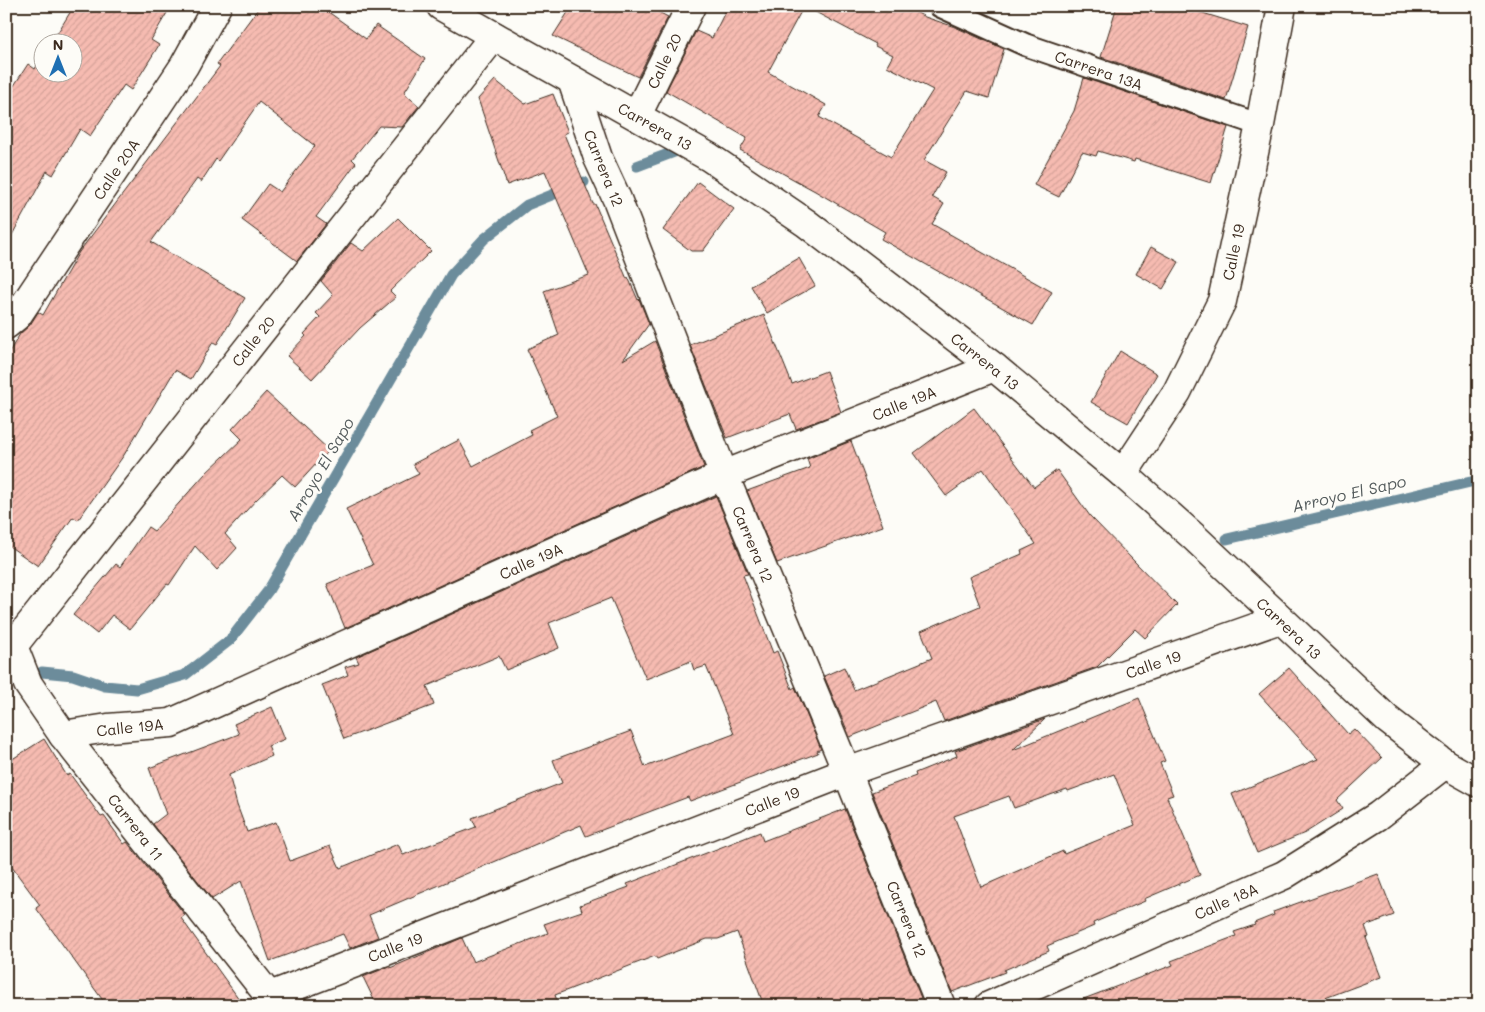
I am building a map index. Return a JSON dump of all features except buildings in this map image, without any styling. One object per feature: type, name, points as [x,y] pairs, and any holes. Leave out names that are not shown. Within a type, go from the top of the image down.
[{"type":"street","name":"Calle 20A","points":[[6,325],[17,316],[178,74],[217,6]]},
{"type":"street","name":"Carrera 13","points":[[441,6],[709,157],[806,223],[994,367],[1123,474],[1194,537],[1388,720],[1445,764],[1479,783]]},
{"type":"street","name":"Calle 20","points":[[637,115],[691,6]]},
{"type":"street","name":"Calle 19","points":[[1123,474],[1177,392],[1222,300],[1260,125],[1282,6]]},
{"type":"street","name":"Calle 20","points":[[11,647],[494,36]]},
{"type":"street","name":"Carrera 12","points":[[572,80],[598,158],[616,199],[724,475],[942,1006]]},
{"type":"street","name":"Calle 19A","points":[[64,736],[108,728],[171,723],[724,475],[994,367]]},
{"type":"street","name":"Calle 19","points":[[273,1001],[847,772],[1280,619]]},
{"type":"street","name":"Carrera 11","points":[[11,647],[28,684],[64,736],[273,1001]]},
{"type":"street","name":"Calle 18A","points":[[989,1006],[1284,875],[1378,816],[1445,764]]},
{"type":"lane","name":"Carrera 13A","points":[[940,6],[1026,45],[1260,125]]},
{"type":"waterway","name":"Arroyo El Sapo","points":[[637,166],[687,147]]},
{"type":"waterway","name":"Arroyo El Sapo","points":[[42,672],[73,675],[105,686],[137,689],[185,675],[230,640],[268,591],[451,275],[484,239],[527,205],[584,182]]},
{"type":"waterway","name":"Arroyo El Sapo","points":[[1227,539],[1479,480]]}]
